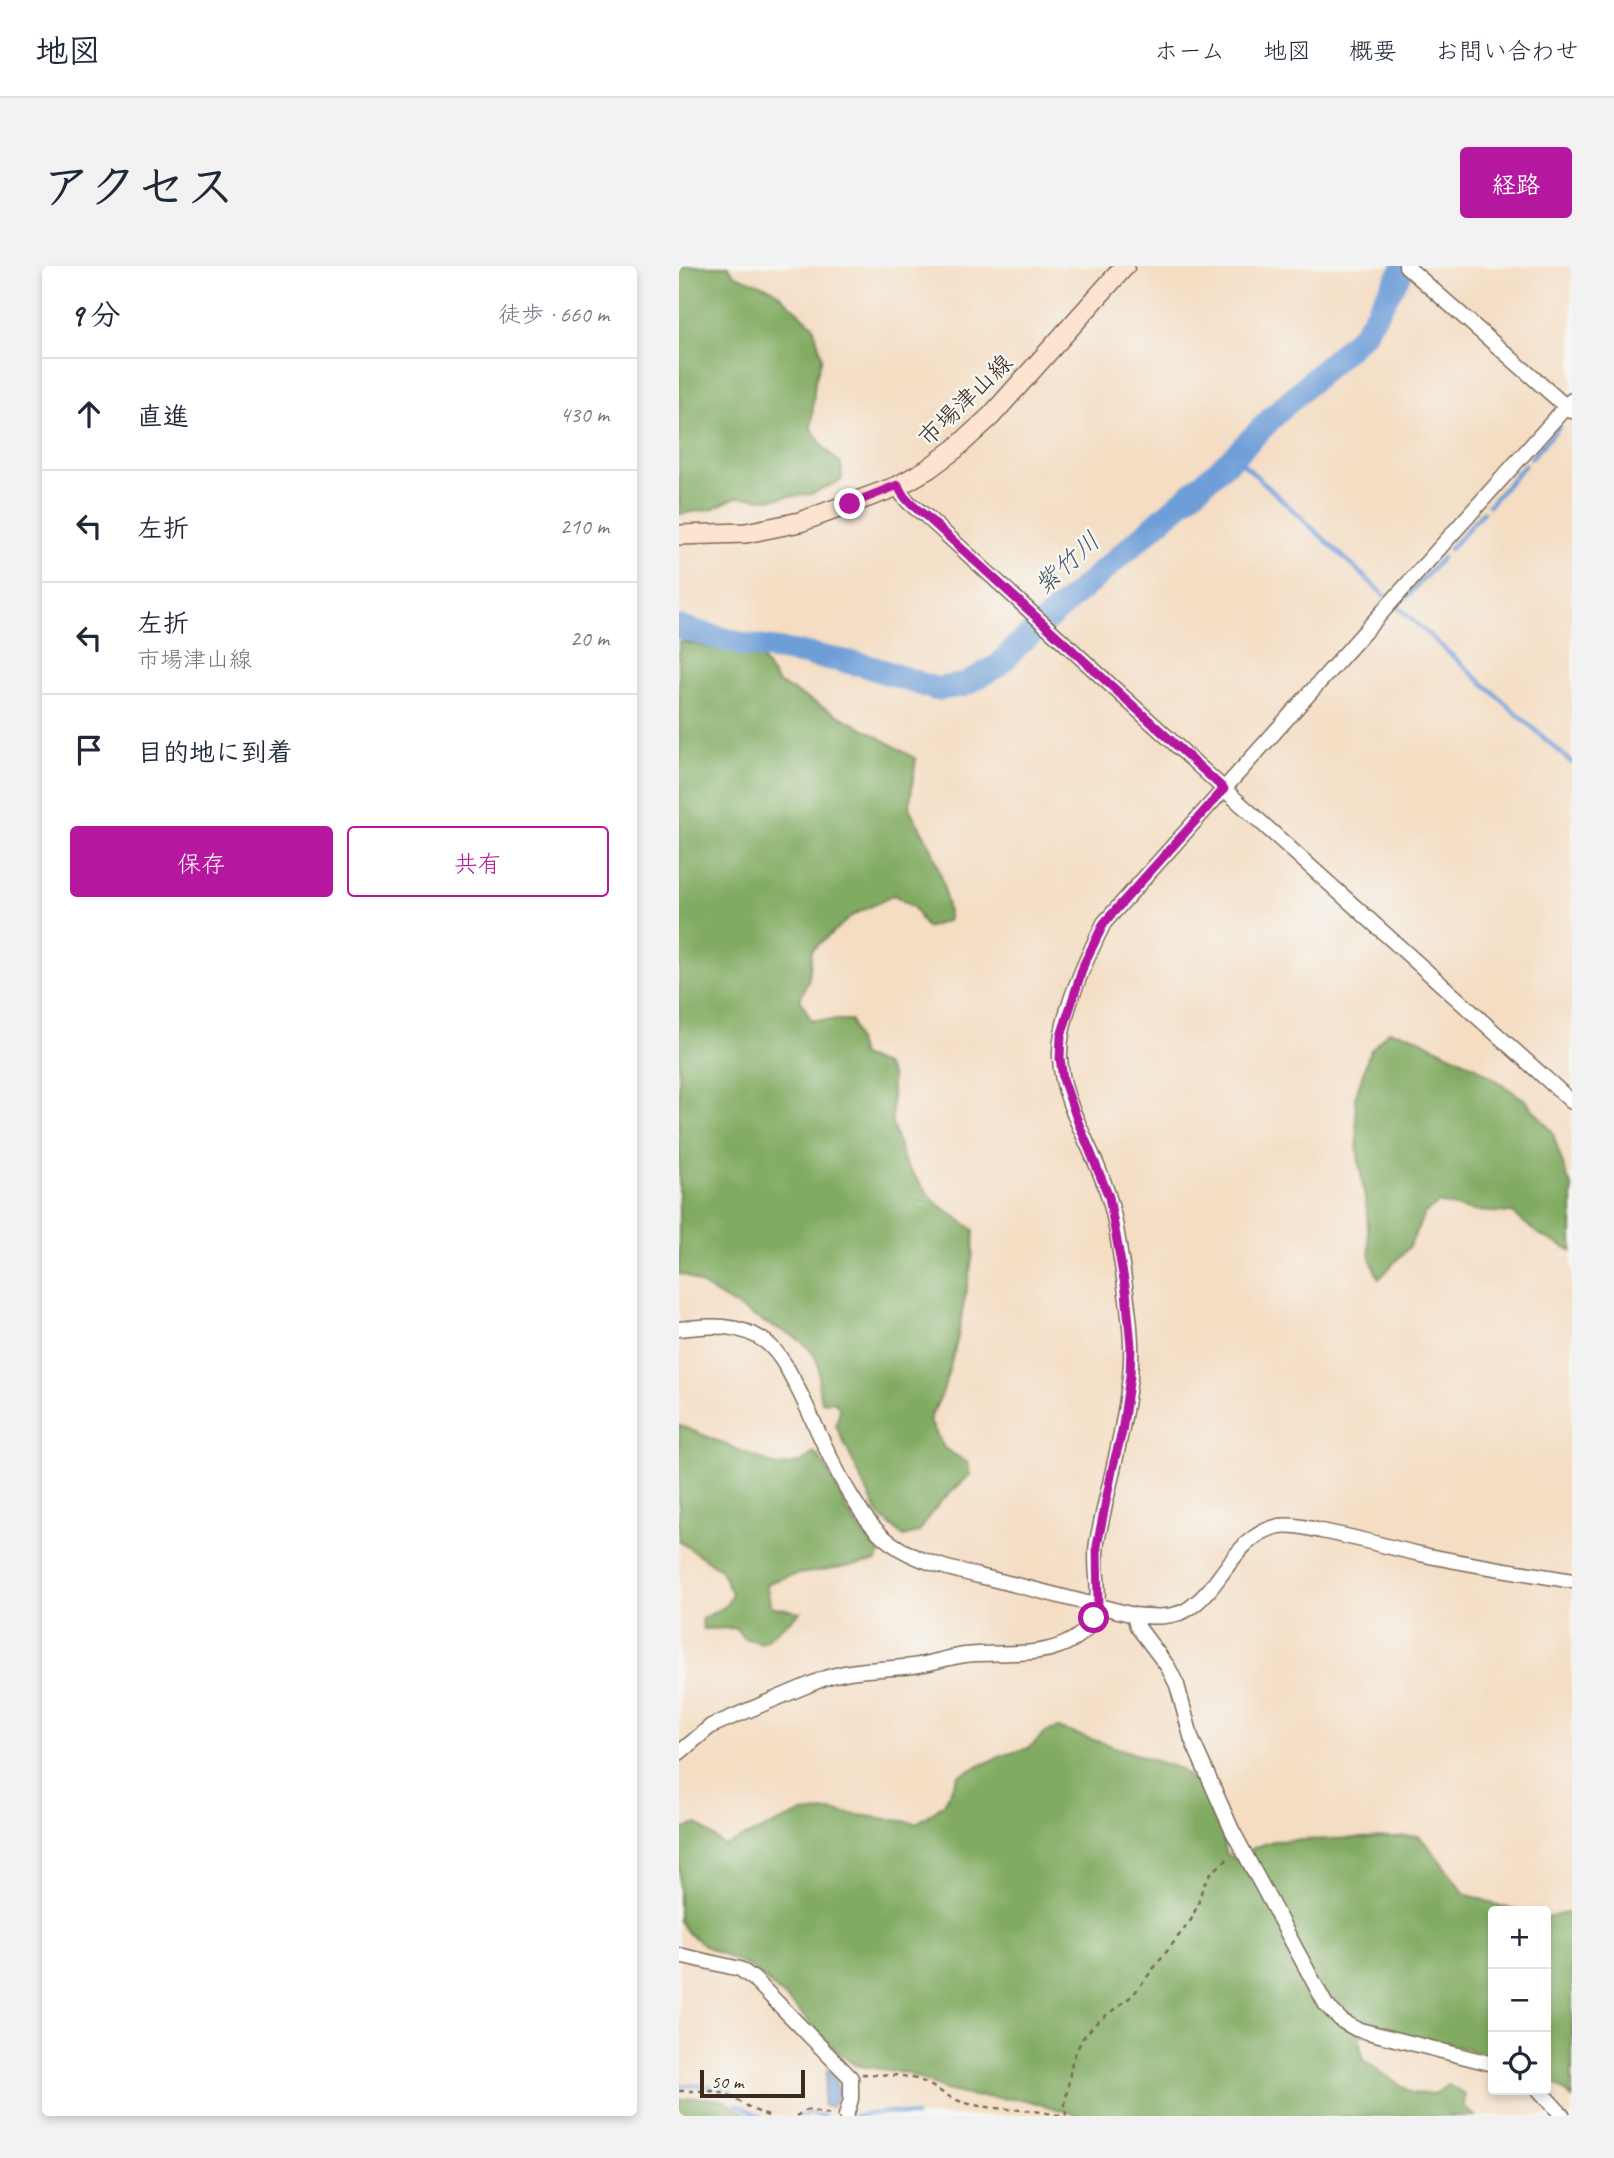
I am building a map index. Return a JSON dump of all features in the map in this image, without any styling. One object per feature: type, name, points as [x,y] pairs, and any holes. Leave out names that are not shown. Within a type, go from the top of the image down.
[{"type":"main road","name":"市場津山線","points":[[679,535],[747,533],[800,522],[898,485],[927,469],[955,449],[991,416],[1125,266]]},
{"type":"street","points":[[679,1753],[711,1726],[843,1672],[902,1668],[964,1655],[1020,1653],[1057,1647],[1087,1630],[1098,1606],[1097,1546],[1122,1432],[1130,1376],[1131,1346],[1124,1278],[1109,1197],[1078,1122],[1063,1079],[1060,1058],[1061,1036],[1084,964],[1104,923],[1570,406],[1408,268]]},
{"type":"street","points":[[898,485],[909,503],[1572,1102]]},
{"type":"street","points":[[679,1329],[714,1325],[739,1329],[766,1342],[787,1367],[856,1505],[877,1532],[916,1557],[956,1570],[1134,1615],[1173,1615],[1190,1608],[1207,1592],[1249,1541],[1265,1531],[1282,1526],[1346,1535],[1462,1563],[1572,1581]]},
{"type":"street","points":[[1134,1615],[1137,1626],[1168,1667],[1177,1685],[1192,1740],[1241,1848],[1326,2005],[1342,2021],[1356,2029],[1488,2063]]},
{"type":"street","points":[[679,1955],[740,1969],[747,1974],[851,2078],[851,2099],[846,2116]]},
{"type":"street","points":[[1544,2095],[1563,2116]]},
{"type":"path","points":[[848,2074],[904,2075],[925,2083],[952,2099],[971,2105],[1034,2110],[1064,2116],[1072,2061],[1082,2039],[1095,2024],[1133,1994],[1191,1920],[1210,1874],[1241,1848]]},
{"type":"path","points":[[679,2091],[727,2094],[768,2116]]},
{"type":"path","points":[[796,2116],[807,2110],[834,2116]]},
{"type":"green space","points":[[679,266],[728,266],[735,275],[773,289],[813,325],[822,357],[815,381],[811,428],[824,448],[841,464],[842,480],[811,494],[767,499],[736,497],[712,509],[679,514]]},
{"type":"green space","points":[[679,641],[761,658],[778,683],[916,759],[909,808],[932,849],[944,886],[949,920],[926,928],[914,908],[894,895],[853,915],[812,950],[809,978],[800,999],[811,1020],[851,1020],[861,1056],[885,1065],[892,1077],[892,1124],[905,1164],[934,1201],[974,1230],[973,1254],[957,1341],[943,1392],[929,1420],[944,1448],[968,1463],[970,1475],[940,1502],[919,1532],[904,1537],[878,1514],[836,1426],[840,1409],[834,1401],[822,1402],[818,1364],[811,1351],[792,1335],[748,1314],[685,1275],[679,1274]]},
{"type":"green space","points":[[1388,1031],[1411,1035],[1478,1068],[1525,1100],[1552,1131],[1572,1187],[1572,1251],[1540,1235],[1512,1213],[1474,1211],[1439,1203],[1425,1213],[1409,1247],[1379,1279],[1370,1258],[1367,1211],[1358,1155],[1355,1098],[1370,1051]]},
{"type":"green space","points":[[679,1425],[777,1466],[801,1463],[814,1452],[829,1474],[852,1519],[881,1552],[876,1561],[788,1576],[766,1584],[771,1606],[800,1612],[762,1643],[743,1638],[736,1628],[703,1629],[702,1619],[726,1606],[732,1594],[721,1570],[679,1541]]},
{"type":"green space","points":[[1058,1728],[1180,1769],[1203,1790],[1222,1830],[1226,1853],[1236,1859],[1273,1841],[1419,1836],[1465,1894],[1501,1906],[1488,1906],[1488,2055],[1374,2025],[1359,2038],[1363,2060],[1412,2093],[1435,2094],[1448,2085],[1465,2094],[1464,2107],[1475,2116],[1081,2116],[1026,2100],[972,2096],[945,2090],[907,2073],[855,2065],[839,2053],[787,1999],[750,1967],[708,1948],[688,1933],[679,1921],[679,1831],[698,1824],[724,1846],[801,1813],[829,1811],[917,1823],[944,1804],[959,1775],[1004,1755],[1029,1748],[1046,1732]]},
{"type":"green space","points":[[1572,1912],[1572,2098],[1551,2082],[1551,1916]]},
{"type":"green space","points":[[694,2097],[723,2100],[748,2116],[679,2116],[679,2100]]},
{"type":"water","points":[[827,2070],[831,2072],[839,2090],[832,2107],[824,2106],[823,2103]]},
{"type":"waterway","name":"紫竹川","points":[[679,627],[745,645],[864,665],[936,689],[964,685],[999,665],[1017,646],[1232,458],[1364,333],[1405,266]]},
{"type":"waterway","points":[[1531,458],[1559,427]]},
{"type":"waterway","points":[[1236,457],[1384,595]]},
{"type":"waterway","points":[[1489,505],[1525,465]]},
{"type":"waterway","points":[[1450,549],[1483,512]]},
{"type":"waterway","points":[[1407,597],[1442,558]]},
{"type":"waterway","points":[[1399,608],[1572,763]]},
{"type":"waterway","points":[[679,2085],[724,2087],[731,2090]]},
{"type":"waterway","points":[[737,2104],[760,2116]]},
{"type":"waterway","points":[[855,2116],[891,2112],[915,2116]]},
{"type":"waterway","points":[[802,2116],[808,2113],[823,2116]]},
{"type":"route","points":[[850,504],[898,485],[909,503],[1224,789],[1104,923],[1084,964],[1061,1036],[1063,1079],[1109,1197],[1126,1291],[1131,1346],[1130,1376],[1122,1432],[1097,1546],[1098,1606],[1094,1618]]}]
